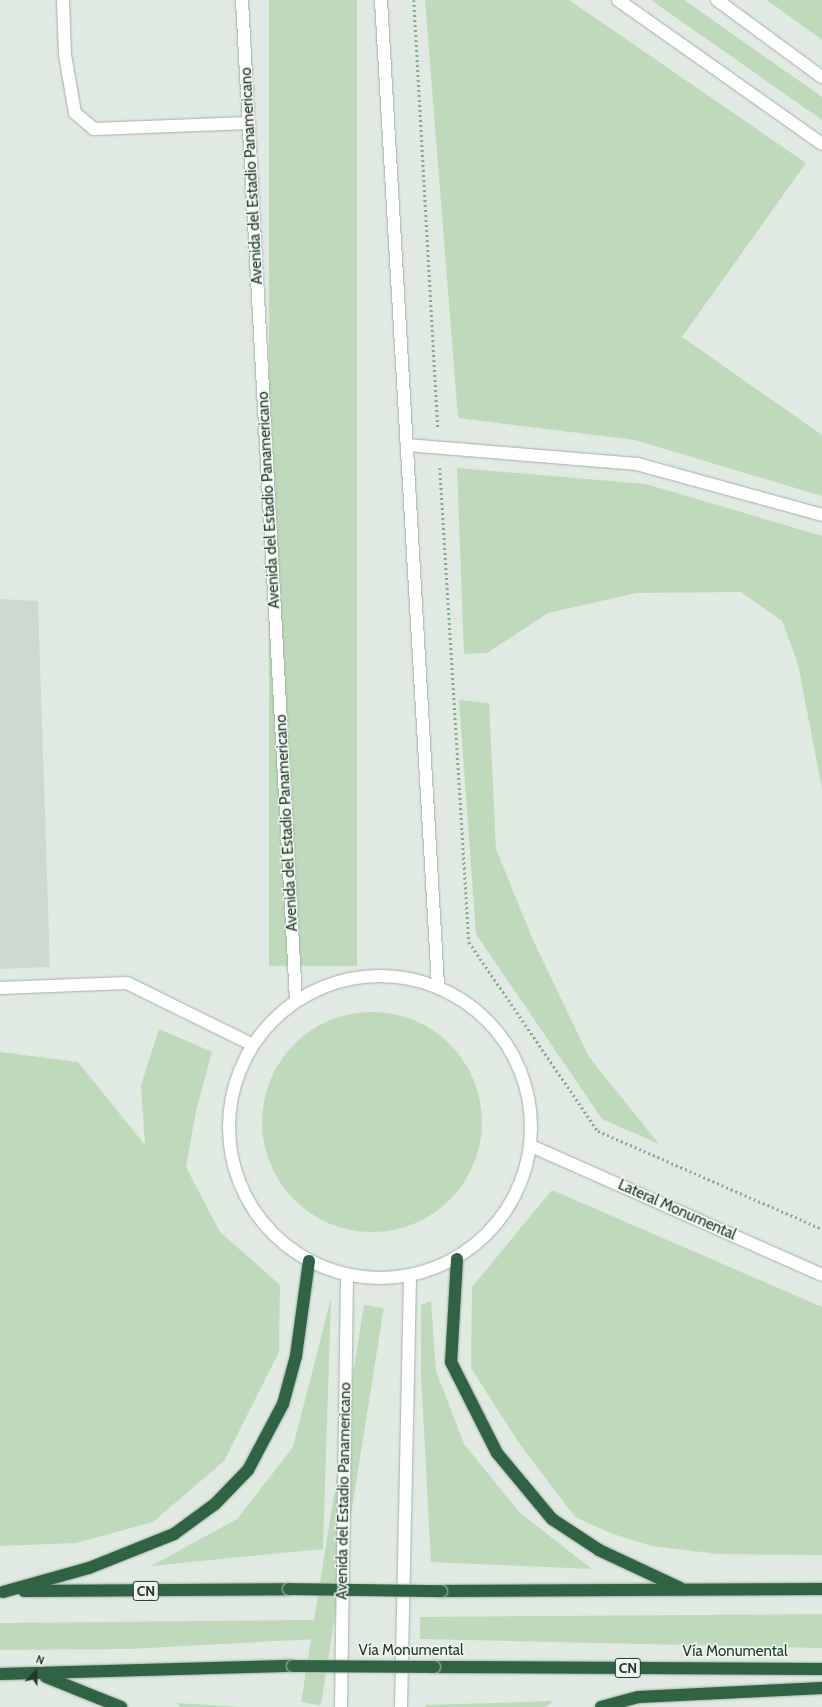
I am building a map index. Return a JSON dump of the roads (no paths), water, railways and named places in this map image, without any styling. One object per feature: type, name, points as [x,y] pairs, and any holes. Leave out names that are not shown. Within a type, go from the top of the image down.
[{"type":"highway","points":[[457,1258],[451,1362],[498,1453],[552,1519],[599,1550],[680,1588]]},
{"type":"highway","points":[[1,1592],[89,1568],[174,1534],[214,1504],[248,1470],[283,1404],[296,1356],[309,1261]]},
{"type":"highway","name":"CN","points":[[1,1592],[289,1590],[441,1591],[680,1588],[822,1589]]},
{"type":"highway","name":"Vía Monumental","points":[[0,1674],[41,1675],[292,1666],[822,1668]]},
{"type":"highway","points":[[41,1675],[121,1707]]},
{"type":"highway","points":[[601,1707],[639,1697],[822,1688]]},
{"type":"street","points":[[63,0],[66,55],[75,113],[94,129],[249,123]]},
{"type":"street","name":"Avenida del Estadio Panamericano","points":[[242,0],[296,1000]]},
{"type":"street","points":[[381,0],[438,986]]},
{"type":"street","points":[[618,0],[822,144]]},
{"type":"street","points":[[717,0],[822,77]]},
{"type":"street","points":[[407,445],[637,464],[822,515]]},
{"type":"street","points":[[366,975],[402,977],[438,986],[480,1012],[512,1051],[529,1097],[531,1146],[519,1190],[493,1229],[457,1258],[410,1276],[378,1279],[347,1275],[309,1261],[269,1230],[241,1189],[235,1168],[228,1140],[232,1090],[251,1044],[272,1019],[296,1000],[329,984],[366,975]]},
{"type":"street","points":[[0,988],[127,983],[251,1044]]},
{"type":"street","name":"Lateral Monumental","points":[[531,1146],[822,1275]]},
{"type":"street","name":"Avenida del Estadio Panamericano","points":[[341,1707],[347,1275]]},
{"type":"street","points":[[402,1707],[410,1276]]}]
